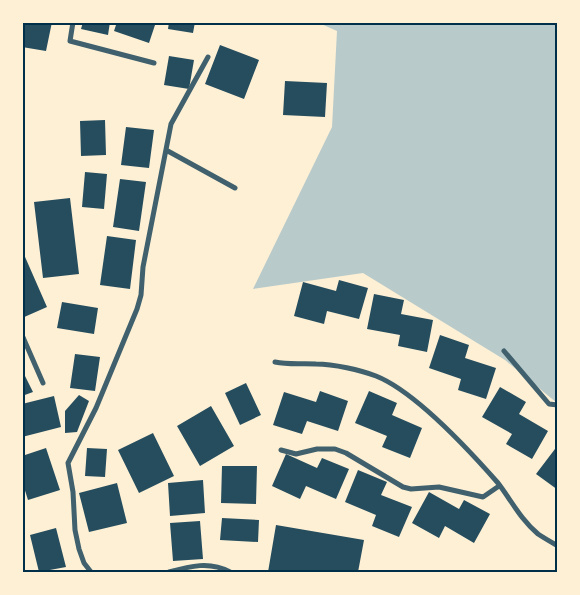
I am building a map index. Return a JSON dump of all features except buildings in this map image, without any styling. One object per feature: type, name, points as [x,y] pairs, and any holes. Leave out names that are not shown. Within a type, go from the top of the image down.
[{"type":"street","points":[[73,22],[70,41],[154,63]]},
{"type":"street","points":[[91,572],[84,563],[77,540],[68,463],[96,408],[137,309],[141,295],[143,267],[171,124],[208,57]]},
{"type":"street","points":[[166,150],[235,188]]},
{"type":"street","points":[[22,335],[43,383]]},
{"type":"street","points":[[504,351],[549,404],[558,405]]},
{"type":"street","points":[[275,362],[293,365],[317,364],[364,372],[393,385],[410,397],[460,442],[499,486],[528,524],[538,534],[558,546]]},
{"type":"street","points":[[280,450],[296,454],[317,449],[335,449],[397,485],[411,489],[439,487],[483,497],[499,486]]},
{"type":"street","points":[[169,572],[189,566],[210,565],[230,572]]},
{"type":"shaded area","points":[[319,23],[557,23],[557,403],[505,360],[363,273],[253,289],[332,127],[337,31]]}]
